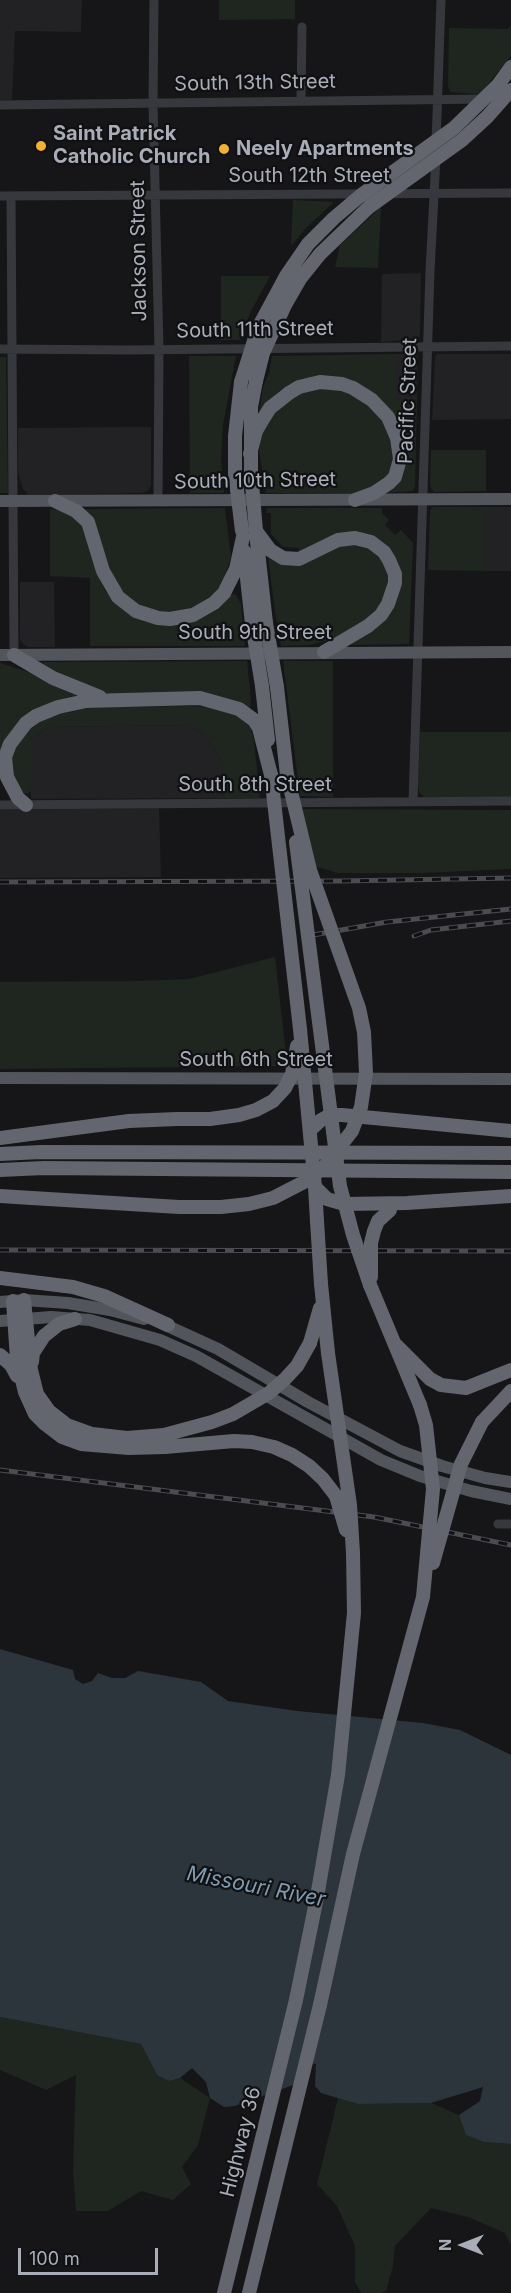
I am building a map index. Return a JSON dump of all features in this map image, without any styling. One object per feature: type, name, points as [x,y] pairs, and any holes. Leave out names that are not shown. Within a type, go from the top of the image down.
[{"type":"highway","points":[[423,1597],[433,1489],[426,1425],[396,1345],[370,1285],[344,1204],[318,1024],[277,687],[267,623],[235,473],[235,436],[241,382],[262,320],[286,276],[309,244],[333,218],[360,196],[454,128],[498,85],[511,67]]},
{"type":"highway","points":[[353,1553],[340,1426],[328,1353],[300,1029],[262,686],[252,624],[247,533],[251,472],[251,407],[263,353],[285,305],[300,279],[320,254],[369,207],[462,140],[511,90]]},
{"type":"highway","points":[[250,454],[256,431],[270,408],[289,393],[299,387],[320,382],[342,384],[353,388],[372,400],[388,417],[397,438],[400,459],[394,477],[389,483],[374,494],[355,500]]},
{"type":"highway","points":[[55,501],[76,512],[87,522],[92,531],[103,571],[118,597],[136,610],[170,620],[193,615],[214,603],[224,593],[236,569],[247,533]]},
{"type":"highway","points":[[247,533],[284,558],[299,559],[338,540],[355,538],[370,542],[384,552],[395,574],[395,583],[388,604],[381,615],[368,626],[324,652]]},
{"type":"highway","points":[[7,655],[69,686],[114,699]]},
{"type":"highway","points":[[0,771],[17,733],[26,723],[46,711],[70,704],[114,699],[200,698],[239,709],[254,720],[259,728],[271,775]]},
{"type":"highway","points":[[5,757],[10,787],[26,805]]},
{"type":"highway","points":[[0,1196],[179,1207],[249,1204],[273,1198],[306,1181],[324,1167],[352,1131],[361,1107],[366,1073],[364,1032],[358,1008],[310,870],[287,775]]},
{"type":"highway","points":[[0,1138],[129,1121],[210,1119],[256,1110],[273,1101],[285,1088],[292,1074],[300,1029]]},
{"type":"highway","points":[[310,1130],[321,1119],[330,1115],[511,1131]]},
{"type":"highway","points":[[0,1154],[41,1152],[511,1153]]},
{"type":"highway","points":[[0,1170],[56,1168],[511,1172]]},
{"type":"highway","points":[[315,1187],[327,1199],[344,1204],[388,1206],[511,1196]]},
{"type":"highway","points":[[370,1285],[371,1243],[378,1221],[388,1206]]},
{"type":"highway","points":[[0,1278],[73,1287],[104,1296],[168,1325]]},
{"type":"highway","points":[[0,1354],[11,1365],[35,1414],[62,1437],[81,1444],[104,1447],[165,1441],[232,1414],[269,1393],[285,1380],[297,1366],[310,1343],[319,1317],[322,1289]]},
{"type":"highway","points":[[12,1301],[20,1319],[37,1394],[49,1411],[68,1425],[92,1434],[165,1441],[252,1442],[274,1447],[292,1455],[316,1472],[336,1496],[353,1553]]},
{"type":"highway","points":[[0,1322],[20,1319]]},
{"type":"highway","points":[[20,1319],[17,1359],[25,1392]]},
{"type":"highway","points":[[31,1370],[33,1353],[44,1336],[59,1324],[75,1319]]},
{"type":"highway","points":[[396,1345],[430,1379],[441,1385],[466,1388],[511,1370]]},
{"type":"highway","points":[[249,2293],[320,2005],[353,1854],[461,1464],[482,1422],[511,1391]]},
{"type":"highway","name":"Highway 36","points":[[224,2293],[296,2000],[338,1775],[354,1613],[353,1553]]},
{"type":"main road","name":"South 10th Street","points":[[0,501],[511,499]]},
{"type":"main road","name":"South 9th Street","points":[[7,655],[511,652]]},
{"type":"main road","name":"South 6th Street","points":[[0,1078],[511,1079]]},
{"type":"main road","points":[[12,1301],[89,1306],[168,1325],[218,1349],[317,1407],[400,1451],[442,1466],[485,1478],[511,1482]]},
{"type":"main road","points":[[20,1319],[75,1319],[132,1331],[196,1356],[381,1460],[420,1476],[471,1491],[511,1499]]},
{"type":"street","name":"Jackson Street","points":[[154,0],[153,103],[159,350],[158,501]]},
{"type":"street","name":"Pacific Street","points":[[413,802],[441,0]]},
{"type":"street","points":[[301,100],[302,27]]},
{"type":"street","name":"South 13th Street","points":[[0,105],[511,99]]},
{"type":"street","name":"South 12th Street","points":[[0,196],[511,193]]},
{"type":"street","points":[[7,655],[14,501],[11,196]]},
{"type":"street","name":"South 11th Street","points":[[0,349],[159,350],[511,346]]},
{"type":"street","name":"South 8th Street","points":[[0,805],[511,801]]},
{"type":"street","points":[[498,1524],[511,1524]]},
{"type":"shaded area","points":[[0,0],[82,0],[81,32],[15,31],[12,100],[0,100]]},
{"type":"shaded area","points":[[219,0],[295,0],[295,19],[219,20]]},
{"type":"shaded area","points":[[511,25],[511,56],[480,94],[450,92],[448,86],[449,28],[508,29]]},
{"type":"shaded area","points":[[293,200],[334,202],[306,228],[291,246]]},
{"type":"shaded area","points":[[381,207],[378,268],[335,267],[340,245]]},
{"type":"shaded area","points":[[421,273],[418,339],[381,342],[382,274]]},
{"type":"shaded area","points":[[221,276],[270,276],[250,313],[240,340],[221,340]]},
{"type":"shaded area","points":[[396,354],[416,354],[418,357],[417,401],[396,399]]},
{"type":"shaded area","points":[[396,354],[396,399],[417,401],[413,491],[384,493],[396,481],[389,409],[309,378],[292,383],[279,391],[259,412],[272,356]]},
{"type":"shaded area","points":[[437,354],[511,354],[511,419],[432,420]]},
{"type":"shaded area","points":[[189,356],[236,356],[223,425],[221,458],[224,493],[190,493]]},
{"type":"shaded area","points":[[0,357],[6,357],[8,493],[0,493]]},
{"type":"shaded area","points":[[331,387],[355,395],[378,413],[390,438],[393,458],[391,471],[378,486],[357,493],[266,493],[259,450],[260,437],[273,410],[301,390]]},
{"type":"shaded area","points":[[151,427],[151,485],[148,491],[28,495],[23,489],[18,472],[18,428]]},
{"type":"shaded area","points":[[431,450],[486,450],[486,491],[434,492],[430,482]]},
{"type":"shaded area","points":[[432,507],[486,507],[486,571],[428,570]]},
{"type":"shaded area","points":[[486,507],[511,507],[511,571],[486,571]]},
{"type":"shaded area","points":[[225,508],[231,557],[222,584],[212,596],[199,605],[183,612],[167,614],[138,606],[123,595],[78,509]]},
{"type":"shaded area","points":[[267,508],[382,508],[382,513],[389,520],[385,525],[395,535],[401,530],[413,543],[409,644],[351,645],[384,620],[392,555],[342,534],[324,539],[299,552],[299,548],[283,547],[271,534],[271,513],[266,513]]},
{"type":"shaded area","points":[[50,509],[63,510],[82,523],[99,577],[105,590],[116,602],[168,624],[227,595],[234,594],[241,604],[245,646],[90,646],[90,578],[50,576]]},
{"type":"shaded area","points":[[357,542],[377,552],[389,572],[387,592],[377,613],[345,636],[310,645],[281,646],[268,556],[280,561],[338,544]]},
{"type":"shaded area","points":[[20,582],[54,582],[55,647],[28,647],[20,639]]},
{"type":"shaded area","points":[[247,661],[250,710],[234,701],[211,694],[186,692],[117,695],[99,692],[52,671],[41,662]]},
{"type":"shaded area","points":[[283,661],[333,661],[333,797],[300,796]]},
{"type":"shaded area","points":[[0,663],[32,673],[87,698],[18,723],[6,738],[0,754]]},
{"type":"shaded area","points":[[210,707],[236,715],[250,726],[254,740],[260,798],[224,798],[222,760],[202,732],[187,725],[48,727],[31,739],[31,791],[27,794],[21,792],[14,784],[11,753],[18,740],[40,719],[75,708]]},
{"type":"shaded area","points":[[187,725],[202,732],[222,760],[224,798],[31,799],[31,739],[48,727]]},
{"type":"shaded area","points":[[420,732],[511,732],[511,797],[424,797],[419,792],[418,785]]},
{"type":"shaded area","points":[[159,808],[161,877],[0,878],[0,810]]},
{"type":"shaded area","points":[[302,809],[511,810],[511,869],[422,873],[337,873],[310,867]]},
{"type":"shaded area","points":[[275,957],[286,1054],[283,1066],[0,1069],[0,982],[189,979]]},
{"type":"shaded area","points":[[0,2017],[141,2044],[157,2075],[169,2081],[180,2078],[210,2098],[198,2145],[182,2167],[191,2184],[173,2200],[141,2191],[108,2211],[76,2211],[73,2170],[76,2075],[46,2090],[0,2070]]},
{"type":"shaded area","points":[[338,2098],[358,2104],[431,2103],[459,2115],[467,2135],[484,2142],[511,2144],[511,2245],[505,2233],[468,2217],[431,2208],[395,2246],[393,2266],[386,2291],[361,2293],[355,2282],[355,2246],[337,2206],[317,2184]]},
{"type":"water","name":"Missouri River","points":[[0,1649],[73,1670],[75,1679],[83,1684],[92,1681],[98,1673],[112,1678],[125,1678],[138,1671],[201,1682],[228,1701],[297,1711],[423,1723],[460,1730],[511,1755],[511,2144],[484,2142],[466,2135],[459,2115],[480,2101],[483,2087],[431,2103],[358,2104],[321,2093],[315,2086],[316,2064],[310,2063],[296,2084],[235,2106],[224,2107],[210,2098],[206,2082],[192,2068],[180,2078],[169,2081],[157,2075],[141,2044],[0,2017]]},
{"type":"railway","points":[[0,882],[511,878]]},
{"type":"railway","points":[[313,935],[387,922],[511,909]]},
{"type":"railway","points":[[414,936],[431,930],[511,921]]},
{"type":"railway","points":[[0,1250],[511,1251]]},
{"type":"railway","points":[[0,1470],[374,1517],[511,1545]]},
{"type":"place","name":"Saint Patrick Catholic Church","points":[[41,146]]},
{"type":"place","name":"Neely Apartments","points":[[224,149]]}]
